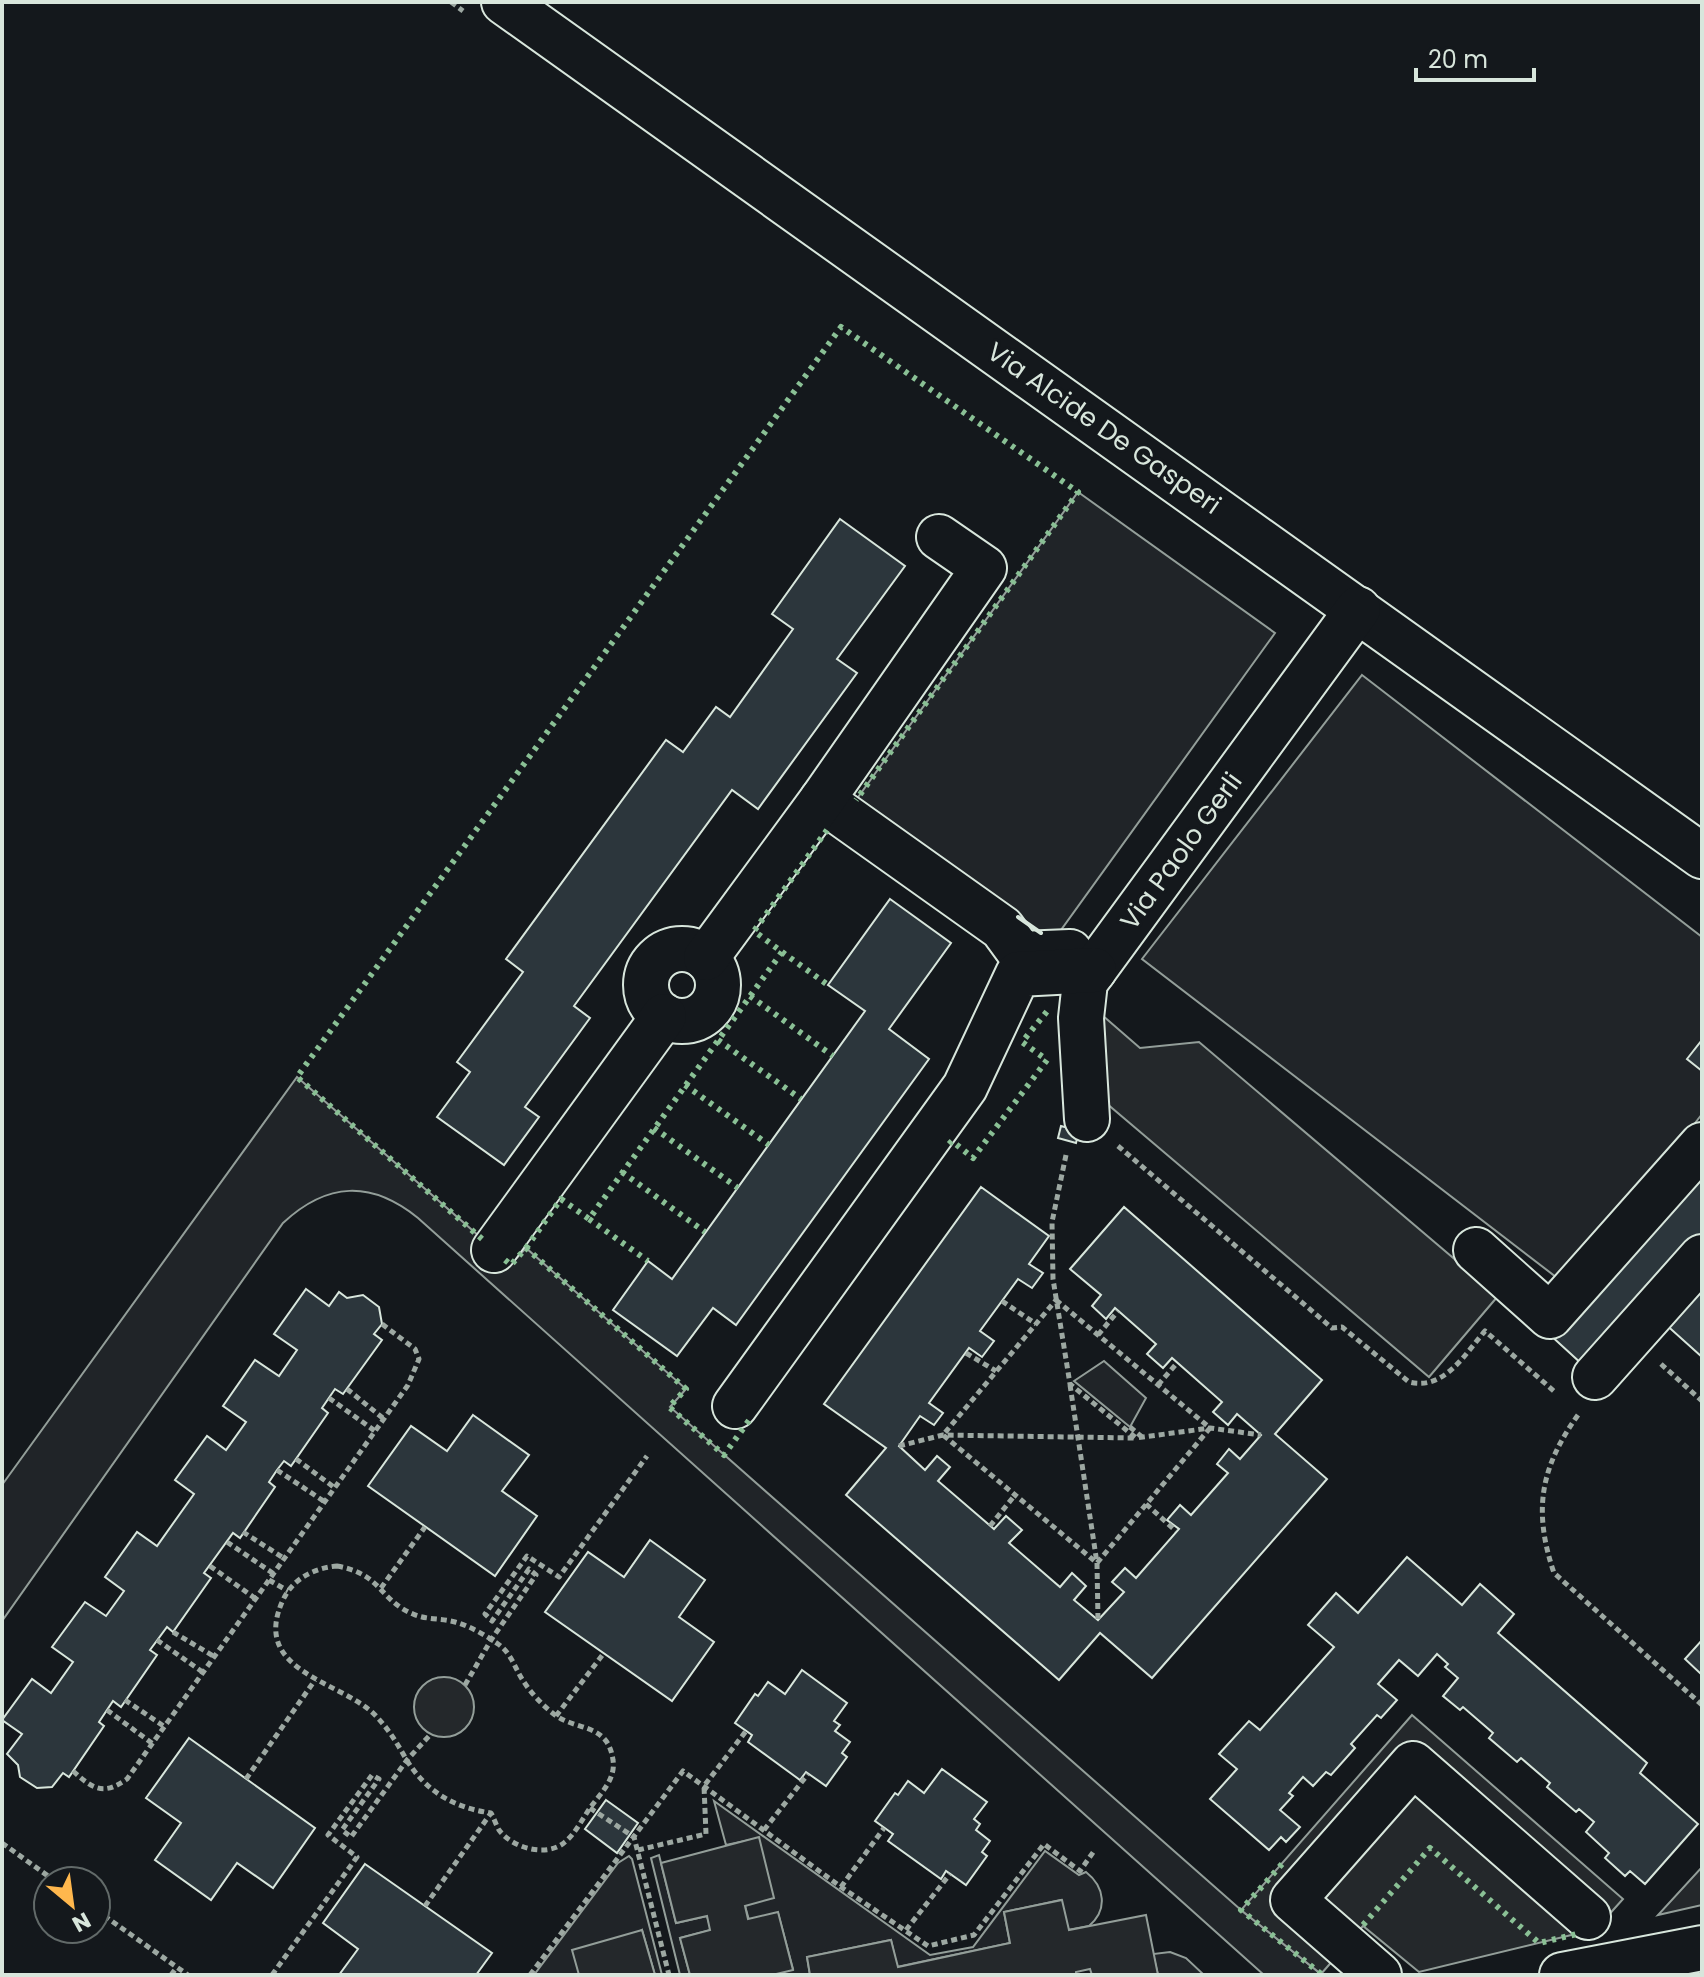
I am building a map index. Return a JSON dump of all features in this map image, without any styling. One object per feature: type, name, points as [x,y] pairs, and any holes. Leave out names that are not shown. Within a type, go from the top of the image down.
[{"type":"street","name":"Via Alcide De Gasperi","points":[[504,2],[1702,856]]},
{"type":"street","points":[[494,1250],[664,1016],[652,1004],[646,987],[649,971],[659,957],[674,949],[691,949],[706,958],[822,800],[984,568],[939,537]]},
{"type":"street","name":"Via Paolo Gerli","points":[[1087,1119],[1081,1018],[1085,982],[1358,609]]},
{"type":"street","points":[[822,800],[1002,928],[1020,964]]},
{"type":"street","points":[[1020,964],[1101,960]]},
{"type":"street","points":[[735,1406],[965,1087],[1020,964]]},
{"type":"street","points":[[1476,1250],[1550,1316],[1701,1148]]},
{"type":"street","points":[[1573,1391],[1631,1337],[1702,1257]]},
{"type":"street","points":[[1379,1975],[1293,1900],[1413,1764],[1588,1917]]},
{"type":"street","points":[[1562,1975],[1702,1948]]},
{"type":"path","points":[[1098,1620],[1097,1563],[1053,1279],[1052,1222],[1071,1129],[1087,1119],[1332,1328],[1342,1327],[1409,1382],[1422,1386],[1437,1381],[1454,1367],[1485,1331],[1573,1391],[1579,1414],[1550,1462],[1543,1489],[1541,1518],[1545,1546],[1554,1573],[1702,1705]]},
{"type":"path","points":[[943,1435],[1056,1300]]},
{"type":"path","points":[[1056,1300],[1210,1428]]},
{"type":"path","points":[[1002,1301],[1036,1324]]},
{"type":"path","points":[[1098,1335],[1118,1311]]},
{"type":"path","points":[[73,1771],[98,1789],[113,1789],[127,1779],[408,1385],[419,1359],[415,1349],[382,1324]]},
{"type":"path","points":[[1631,1337],[1702,1401]]},
{"type":"path","points":[[966,1353],[996,1371]]},
{"type":"path","points":[[1158,1385],[1177,1363]]},
{"type":"path","points":[[1071,1381],[1139,1438]]},
{"type":"path","points":[[347,1389],[384,1419]]},
{"type":"path","points":[[329,1398],[375,1431]]},
{"type":"path","points":[[1130,1427],[1139,1438]]},
{"type":"path","points":[[1097,1563],[1210,1428]]},
{"type":"path","points":[[899,1446],[943,1435],[1139,1438],[1210,1428],[1261,1435]]},
{"type":"path","points":[[943,1435],[1097,1563]]},
{"type":"path","points":[[465,1685],[491,1640],[536,1575],[529,1569],[492,1621],[485,1614],[527,1556],[559,1577],[647,1456]]},
{"type":"path","points":[[296,1459],[335,1488]]},
{"type":"path","points":[[277,1470],[325,1502]]},
{"type":"path","points":[[990,1526],[1015,1495]]},
{"type":"path","points":[[1146,1504],[1176,1531]]},
{"type":"path","points":[[381,1588],[425,1527]]},
{"type":"path","points":[[243,1532],[285,1559]]},
{"type":"path","points":[[227,1542],[288,1591]]},
{"type":"path","points":[[210,1566],[256,1599]]},
{"type":"path","points":[[337,1566],[361,1573],[412,1614],[456,1622],[491,1640],[511,1656],[529,1689],[556,1716],[600,1734],[610,1747],[614,1762],[612,1778],[565,1843],[547,1849],[529,1849],[512,1842],[499,1830],[491,1813],[458,1806],[442,1798],[407,1760],[388,1729],[363,1704],[295,1667],[280,1647],[278,1614],[288,1591],[306,1575],[321,1568],[337,1566]]},
{"type":"path","points":[[173,1632],[215,1657]]},
{"type":"path","points":[[157,1640],[204,1673]]},
{"type":"path","points":[[556,1716],[604,1653]]},
{"type":"path","points":[[246,1779],[315,1680]]},
{"type":"path","points":[[125,1700],[165,1727]]},
{"type":"path","points":[[107,1710],[153,1744]]},
{"type":"path","points":[[638,1850],[706,1834],[704,1786],[746,1731]]},
{"type":"path","points":[[272,1975],[357,1857],[328,1835],[372,1775],[379,1779],[342,1830],[351,1837],[407,1760],[430,1735]]},
{"type":"path","points":[[530,1975],[683,1771],[841,1887],[928,1946],[974,1935],[1044,1844],[1080,1871],[1094,1851]]},
{"type":"path","points":[[764,1830],[808,1774]]},
{"type":"path","points":[[590,1808],[634,1837],[669,1975]]},
{"type":"path","points":[[425,1906],[491,1813]]},
{"type":"path","points":[[841,1887],[884,1828]]},
{"type":"path","points":[[2,1843],[33,1865]]},
{"type":"path","points":[[906,1930],[950,1874]]},
{"type":"path","points":[[112,1921],[188,1975]]},
{"type":"path","points":[[171,1975],[177,1967]]},
{"type":"shaded area","points":[[1078,492],[1275,633],[1053,941],[856,800]]},
{"type":"shaded area","points":[[1362,675],[1702,937],[1702,1114],[1569,1287],[1142,959]]},
{"type":"shaded area","points":[[1102,1015],[1140,1048],[1199,1042],[1498,1296],[1429,1377],[1099,1097]]},
{"type":"shaded area","points":[[297,1077],[511,1264],[526,1248],[686,1389],[670,1407],[1241,1910],[1321,1974],[1264,1975],[418,1218],[383,1197],[366,1192],[333,1193],[300,1209],[283,1223],[2,1621],[2,1485]]},
{"type":"shaded area","points":[[1104,1361],[1146,1398],[1130,1427],[1074,1381]]},
{"type":"shaded area","points":[[444,1677],[456,1679],[465,1686],[472,1695],[472,1719],[465,1728],[456,1735],[444,1737],[432,1735],[423,1728],[416,1719],[414,1707],[416,1695],[423,1686],[432,1679]]},
{"type":"shaded area","points":[[1412,1715],[1623,1899],[1596,1929],[1419,1972],[1363,1926],[1321,1974],[1241,1910]]},
{"type":"shaded area","points":[[714,1801],[930,1955],[973,1947],[1045,1851],[1079,1875],[1086,1872],[1100,1891],[1101,1906],[1089,1926],[1068,1930],[1061,1900],[1004,1912],[1010,1943],[897,1967],[891,1940],[807,1957],[810,1975],[772,1975],[793,1969],[778,1913],[749,1920],[745,1906],[759,1838],[726,1845]]},
{"type":"shaded area","points":[[759,1837],[774,1898],[745,1906],[748,1919],[778,1912],[793,1970],[772,1975],[690,1975],[680,1938],[710,1930],[707,1916],[676,1923],[661,1863]]},
{"type":"shaded area","points":[[659,1855],[676,1923],[707,1916],[711,1930],[680,1938],[690,1975],[680,1975],[651,1858]]},
{"type":"shaded area","points":[[629,1856],[662,1975],[655,1975],[642,1930],[579,1975],[534,1975],[618,1863]]},
{"type":"shaded area","points":[[1702,1867],[1702,1905],[1658,1915]]},
{"type":"shaded area","points":[[1062,1900],[1069,1930],[1146,1915],[1158,1975],[1092,1975],[1090,1969],[1076,1972],[1076,1975],[810,1975],[807,1957],[891,1940],[898,1967],[1010,1943],[1004,1912]]},
{"type":"shaded area","points":[[642,1930],[655,1975],[579,1975],[572,1950]]},
{"type":"shaded area","points":[[1170,1952],[1186,1958],[1203,1974],[1158,1975],[1153,1954]]},
{"type":"building","points":[[840,519],[905,566],[837,659],[857,673],[758,809],[732,790],[574,1006],[590,1018],[525,1107],[539,1117],[504,1165],[437,1117],[470,1072],[457,1062],[523,972],[506,959],[666,740],[683,752],[716,707],[730,717],[793,629],[772,614]]},
{"type":"building","points":[[890,899],[951,943],[889,1029],[929,1059],[736,1325],[713,1308],[677,1356],[613,1310],[648,1261],[672,1279],[865,1011],[828,985]]},
{"type":"building","points":[[1702,1040],[1702,1071],[1687,1059]]},
{"type":"building","points":[[1061,1126],[1079,1131],[1076,1143],[1058,1138]]},
{"type":"building","points":[[1702,1166],[1702,1233],[1583,1365],[1549,1334]]},
{"type":"building","points":[[981,1187],[1049,1236],[1029,1264],[1043,1273],[1032,1288],[1018,1279],[980,1331],[994,1341],[982,1357],[969,1348],[929,1403],[943,1413],[934,1425],[920,1416],[899,1446],[925,1470],[937,1456],[950,1467],[938,1481],[994,1529],[1006,1516],[1022,1530],[1009,1543],[1060,1587],[1072,1573],[1086,1586],[1074,1600],[1098,1620],[1124,1592],[1112,1582],[1125,1568],[1136,1578],[1179,1529],[1167,1520],[1180,1505],[1191,1515],[1228,1473],[1217,1464],[1229,1449],[1240,1459],[1261,1435],[1237,1414],[1228,1425],[1213,1412],[1222,1402],[1172,1358],[1163,1368],[1147,1354],[1156,1344],[1115,1308],[1106,1319],[1092,1306],[1101,1295],[1070,1269],[1124,1207],[1322,1380],[1275,1434],[1327,1479],[1152,1678],[1100,1633],[1059,1680],[846,1495],[886,1448],[824,1404]]},
{"type":"building","points":[[1702,1279],[1702,1357],[1663,1322]]},
{"type":"building","points":[[306,1289],[329,1306],[339,1292],[347,1298],[363,1295],[379,1307],[382,1324],[374,1334],[382,1340],[343,1394],[335,1389],[322,1408],[328,1413],[291,1466],[284,1461],[277,1470],[269,1482],[275,1487],[240,1538],[233,1533],[204,1573],[211,1578],[173,1632],[167,1627],[150,1650],[157,1655],[121,1707],[113,1701],[99,1722],[104,1726],[69,1777],[63,1773],[52,1787],[37,1788],[20,1777],[18,1765],[7,1754],[22,1734],[2,1720],[32,1679],[51,1693],[73,1662],[52,1647],[85,1602],[106,1616],[124,1591],[105,1577],[137,1532],[157,1546],[194,1494],[175,1480],[207,1436],[226,1450],[246,1422],[223,1406],[255,1360],[279,1376],[297,1350],[274,1334]]},
{"type":"building","points":[[473,1415],[529,1455],[502,1491],[537,1516],[495,1576],[368,1486],[411,1426],[447,1451]]},
{"type":"building","points":[[650,1540],[705,1580],[679,1617],[714,1642],[672,1701],[545,1612],[588,1552],[624,1577]]},
{"type":"building","points":[[1407,1557],[1462,1605],[1480,1584],[1514,1614],[1498,1633],[1647,1763],[1640,1773],[1698,1824],[1645,1884],[1630,1871],[1625,1876],[1605,1858],[1609,1853],[1586,1832],[1594,1822],[1579,1809],[1576,1812],[1547,1787],[1550,1783],[1521,1758],[1517,1762],[1489,1738],[1493,1733],[1463,1707],[1460,1710],[1443,1696],[1458,1678],[1445,1667],[1448,1664],[1437,1654],[1418,1676],[1399,1660],[1378,1684],[1397,1700],[1381,1718],[1377,1715],[1351,1744],[1355,1748],[1331,1775],[1326,1772],[1313,1786],[1303,1777],[1289,1793],[1293,1796],[1280,1810],[1300,1827],[1286,1842],[1281,1837],[1269,1850],[1210,1799],[1237,1769],[1219,1754],[1249,1721],[1260,1730],[1334,1647],[1308,1625],[1336,1593],[1358,1613]]},
{"type":"building","points":[[1702,1640],[1702,1675],[1685,1659]]},
{"type":"building","points":[[802,1670],[847,1703],[834,1721],[840,1725],[835,1731],[850,1742],[842,1753],[847,1757],[826,1786],[806,1772],[800,1780],[748,1742],[752,1735],[735,1723],[755,1694],[758,1696],[768,1682],[785,1694]]},
{"type":"building","points":[[189,1738],[315,1828],[273,1888],[237,1863],[211,1900],[155,1860],[181,1823],[146,1798]]},
{"type":"building","points":[[942,1769],[987,1802],[974,1819],[980,1824],[976,1830],[990,1841],[982,1852],[987,1856],[966,1885],[946,1871],[941,1879],[888,1841],[893,1834],[875,1821],[908,1781],[924,1793]]},
{"type":"building","points":[[606,1800],[638,1823],[617,1853],[585,1829]]},
{"type":"building","points":[[365,1864],[492,1953],[476,1975],[339,1975],[358,1949],[323,1923]]},
{"type":"hedge","points":[[482,1239],[297,1077],[841,327],[1078,492],[856,800]]},
{"type":"hedge","points":[[526,1248],[561,1199],[589,1219],[782,952],[754,931],[827,830]]},
{"type":"hedge","points":[[782,952],[828,985]]},
{"type":"hedge","points":[[750,996],[833,1056]]},
{"type":"hedge","points":[[949,1144],[952,1141],[973,1158],[1047,1060],[1022,1042],[1049,1009]]},
{"type":"hedge","points":[[718,1040],[801,1099]]},
{"type":"hedge","points":[[685,1085],[769,1145]]},
{"type":"hedge","points":[[654,1128],[738,1188]]},
{"type":"hedge","points":[[622,1172],[705,1232]]},
{"type":"hedge","points":[[589,1219],[648,1261]]},
{"type":"hedge","points":[[505,1260],[511,1265],[526,1248],[686,1389],[669,1407],[724,1455],[750,1419]]},
{"type":"hedge","points":[[1363,1925],[1430,1848],[1539,1943],[1581,1933]]},
{"type":"hedge","points":[[1282,1864],[1241,1910],[1321,1974]]},
{"type":"wall","points":[[1018,917],[1041,933]]}]
